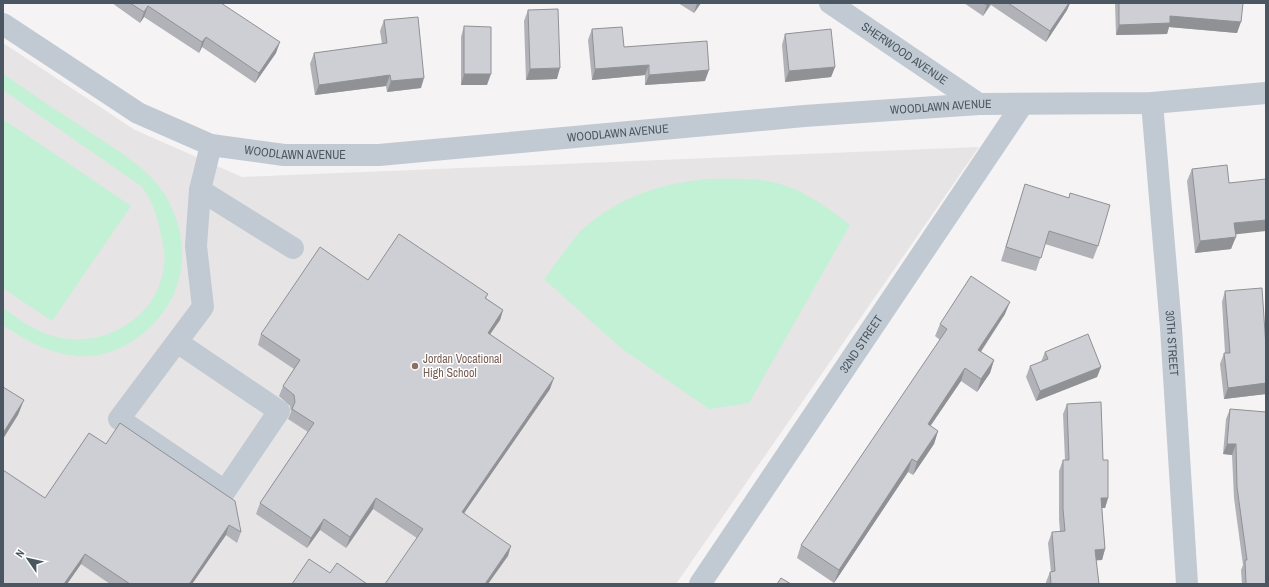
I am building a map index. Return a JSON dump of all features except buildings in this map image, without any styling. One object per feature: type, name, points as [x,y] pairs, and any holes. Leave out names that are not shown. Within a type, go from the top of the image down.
[{"type":"street","name":"SHERWOOD AVENUE","points":[[830,3],[979,104]]},
{"type":"street","name":"WOODLAWN AVENUE","points":[[3,24],[138,113],[211,145],[284,155],[379,155],[804,116],[979,104],[1022,105],[1152,103],[1266,93]]},
{"type":"street","name":"30TH STREET","points":[[1152,103],[1171,328],[1187,584]]},
{"type":"street","name":"32ND STREET","points":[[700,584],[1022,105]]},
{"type":"street","points":[[177,342],[279,411],[226,491],[119,420],[203,307],[196,246],[200,190],[211,145]]},
{"type":"street","points":[[200,190],[293,248]]},
{"type":"shaded area","name":"Jordan Vocational High School","points":[[3,43],[135,130],[242,177],[979,147],[676,584],[3,584]]},
{"type":"green space","points":[[3,74],[139,166],[163,192],[173,212],[180,232],[182,252],[180,272],[175,292],[165,309],[152,326],[134,340],[107,353],[92,356],[77,356],[47,349],[20,336],[3,325],[3,308],[33,328],[46,334],[72,339],[90,338],[108,334],[125,326],[139,315],[151,301],[160,285],[165,258],[157,216],[149,197],[141,186],[3,90]]},
{"type":"green space","points":[[3,119],[131,206],[52,321],[3,288]]},
{"type":"green space","points":[[706,179],[752,179],[790,187],[811,198],[850,225],[749,403],[709,409],[621,348],[544,279],[580,232],[599,216],[613,207],[642,193],[657,188]]},
{"type":"place","name":"Jordan Vocational High School","points":[[415,366]]}]
